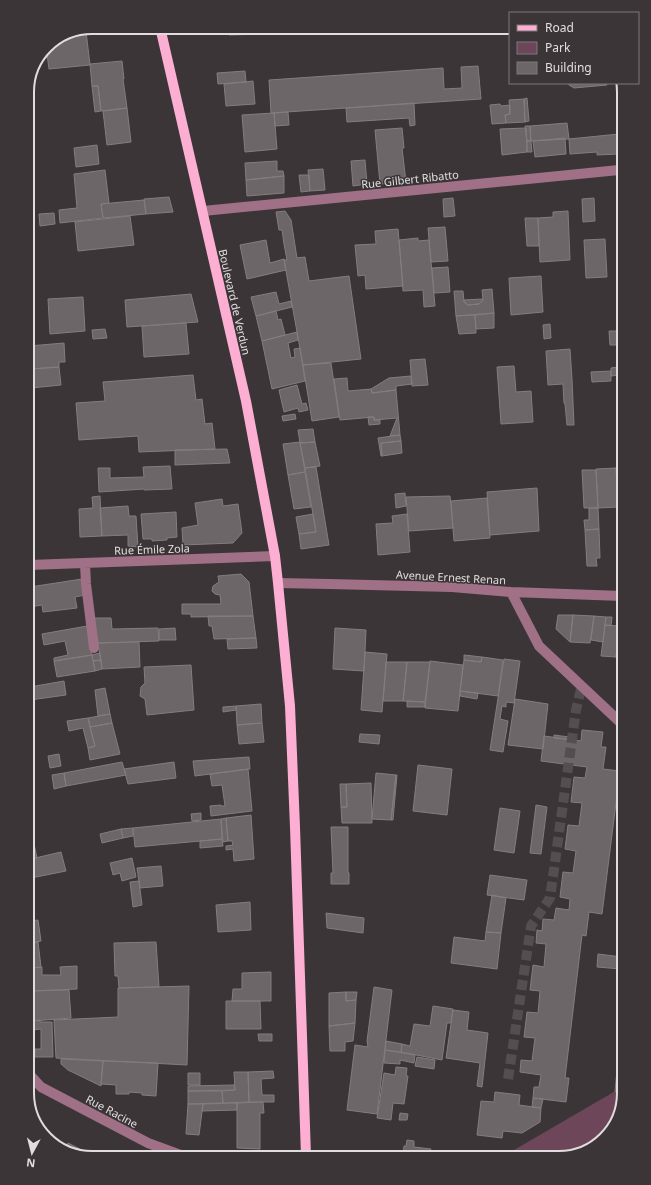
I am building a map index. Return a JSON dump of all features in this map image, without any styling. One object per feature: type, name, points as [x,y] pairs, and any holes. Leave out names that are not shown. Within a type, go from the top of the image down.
[{"type":"main road","name":"Boulevard de Verdun","points":[[162,34],[246,401],[278,583],[290,706],[306,1151]]},
{"type":"street","name":"Rue Gilbert Ribatto","points":[[203,211],[617,170]]},
{"type":"street","name":"Rue Émile Zola","points":[[34,565],[274,556]]},
{"type":"street","points":[[85,564],[94,648]]},
{"type":"street","name":"Avenue Ernest Renan","points":[[278,583],[448,587],[511,592],[617,596]]},
{"type":"street","points":[[511,592],[539,646],[617,719]]},
{"type":"street","name":"Rue Racine","points":[[34,1079],[41,1086],[142,1140],[170,1151]]},
{"type":"green space","points":[[617,1090],[617,1100],[613,1115],[607,1125],[597,1137],[581,1147],[559,1151],[512,1151]]},
{"type":"building","points":[[229,34],[262,34],[229,35]]},
{"type":"building","points":[[86,35],[90,65],[49,69],[47,56],[51,51],[70,38]]},
{"type":"building","points":[[122,61],[127,108],[101,111],[98,86],[92,86],[90,64]]},
{"type":"building","points":[[478,66],[481,99],[271,113],[269,80],[443,68],[444,89],[462,88],[461,67]]},
{"type":"building","points":[[245,71],[246,82],[218,84],[217,73]]},
{"type":"building","points":[[253,81],[255,104],[226,106],[224,84]]},
{"type":"building","points":[[606,84],[607,85],[574,88],[569,85]]},
{"type":"building","points":[[92,86],[98,86],[101,111],[95,112]]},
{"type":"building","points":[[527,98],[529,121],[525,122],[524,99]]},
{"type":"building","points":[[524,99],[525,122],[506,123],[505,115],[510,114],[509,100]]},
{"type":"building","points":[[414,103],[415,125],[410,126],[409,118],[347,122],[346,108]]},
{"type":"building","points":[[500,104],[501,106],[510,105],[510,114],[505,115],[506,123],[492,124],[490,105]]},
{"type":"building","points":[[127,108],[131,142],[107,145],[103,111]]},
{"type":"building","points":[[288,112],[289,125],[275,126],[274,113]]},
{"type":"building","points":[[274,113],[277,149],[245,152],[242,115]]},
{"type":"building","points":[[567,123],[569,139],[531,141],[530,126]]},
{"type":"building","points":[[525,126],[530,126],[531,141],[527,141]]},
{"type":"building","points":[[402,128],[404,148],[402,148],[406,182],[380,184],[375,130]]},
{"type":"building","points":[[526,128],[527,152],[502,155],[500,129]]},
{"type":"building","points":[[617,134],[617,154],[597,155],[597,152],[570,154],[569,139]]},
{"type":"building","points":[[565,138],[566,154],[535,157],[533,141]]},
{"type":"building","points":[[527,141],[531,141],[532,152],[527,152]]},
{"type":"building","points":[[97,145],[99,164],[76,167],[74,148]]},
{"type":"building","points":[[365,160],[367,184],[353,186],[351,161]]},
{"type":"building","points":[[277,161],[277,171],[283,171],[284,176],[246,180],[245,163]]},
{"type":"building","points":[[323,169],[325,190],[310,191],[308,170]]},
{"type":"building","points":[[105,170],[109,203],[101,204],[103,218],[60,223],[59,210],[77,208],[74,174]]},
{"type":"building","points":[[299,175],[309,175],[310,191],[301,192]]},
{"type":"building","points":[[284,176],[284,193],[247,196],[246,180]]},
{"type":"building","points":[[169,197],[173,212],[146,214],[144,199]]},
{"type":"building","points":[[453,198],[455,216],[444,217],[443,199]]},
{"type":"building","points":[[594,198],[595,221],[583,222],[582,199]]},
{"type":"building","points":[[144,200],[146,214],[103,218],[101,204]]},
{"type":"building","points":[[285,211],[291,220],[297,258],[305,257],[309,281],[349,276],[361,359],[303,365],[284,260],[287,260],[282,230],[279,230],[276,212]]},
{"type":"building","points":[[568,211],[570,260],[540,262],[538,218],[553,217],[553,212]]},
{"type":"building","points":[[54,213],[55,224],[40,226],[39,214]]},
{"type":"building","points":[[130,216],[134,245],[78,251],[75,222]]},
{"type":"building","points":[[525,218],[538,218],[539,246],[527,246]]},
{"type":"building","points":[[445,227],[448,261],[431,262],[428,228]]},
{"type":"building","points":[[398,229],[403,286],[366,289],[365,275],[358,276],[355,245],[376,244],[375,231]]},
{"type":"building","points":[[418,238],[418,241],[429,240],[435,306],[424,307],[423,290],[403,291],[399,240]]},
{"type":"building","points":[[605,239],[607,277],[586,278],[584,240]]},
{"type":"building","points":[[266,240],[270,263],[284,259],[286,270],[247,279],[240,245]]},
{"type":"building","points":[[448,267],[450,292],[434,293],[432,268]]},
{"type":"building","points":[[541,276],[543,312],[511,315],[509,278]]},
{"type":"building","points":[[492,289],[494,313],[456,316],[454,291],[463,291],[464,302],[468,305],[479,304],[483,300],[482,290]]},
{"type":"building","points":[[276,292],[279,304],[291,301],[292,307],[256,316],[251,297]]},
{"type":"building","points":[[191,294],[198,322],[127,327],[125,300]]},
{"type":"building","points":[[83,297],[85,331],[50,334],[48,299]]},
{"type":"building","points":[[464,300],[483,300],[479,304],[468,305],[464,302]]},
{"type":"building","points":[[276,311],[278,320],[281,319],[285,335],[262,341],[256,316]]},
{"type":"building","points":[[494,313],[494,328],[476,329],[475,315]]},
{"type":"building","points":[[475,315],[476,333],[459,334],[456,316]]},
{"type":"building","points":[[186,323],[189,354],[144,357],[142,326]]},
{"type":"building","points":[[550,324],[551,338],[544,339],[543,325]]},
{"type":"building","points":[[105,329],[107,338],[93,339],[92,330]]},
{"type":"building","points":[[609,331],[617,331],[617,345],[610,345]]},
{"type":"building","points":[[297,332],[298,340],[288,343],[291,358],[295,357],[294,349],[300,348],[305,381],[272,389],[262,341]]},
{"type":"building","points":[[64,343],[65,362],[59,362],[59,367],[34,369],[34,346]]},
{"type":"building","points":[[570,349],[574,425],[567,425],[563,384],[548,385],[546,351]]},
{"type":"building","points":[[425,359],[428,385],[412,386],[410,360]]},
{"type":"building","points":[[331,363],[339,417],[312,421],[303,365]]},
{"type":"building","points":[[514,366],[516,392],[531,391],[533,422],[501,424],[497,367]]},
{"type":"building","points":[[59,367],[61,385],[34,388],[34,369]]},
{"type":"building","points":[[617,367],[617,375],[611,376],[611,368]]},
{"type":"building","points":[[611,371],[611,381],[592,382],[591,372]]},
{"type":"building","points":[[193,375],[196,400],[202,399],[205,424],[212,423],[215,449],[139,452],[138,436],[79,440],[76,403],[105,401],[103,382]]},
{"type":"building","points":[[411,376],[412,384],[396,386],[396,390],[372,393],[371,389],[389,378]]},
{"type":"building","points":[[347,378],[348,391],[371,389],[372,393],[396,390],[400,435],[390,436],[397,418],[374,420],[374,417],[340,420],[334,379]]},
{"type":"building","points":[[297,385],[302,404],[306,403],[308,410],[299,412],[298,408],[284,412],[279,390]]},
{"type":"building","points":[[295,414],[296,419],[283,421],[282,416]]},
{"type":"building","points":[[368,417],[374,417],[374,420],[380,420],[380,424],[369,425]]},
{"type":"building","points":[[313,429],[315,442],[300,443],[298,430]]},
{"type":"building","points":[[400,435],[401,441],[381,443],[381,456],[378,438]]},
{"type":"building","points":[[401,441],[402,453],[382,456],[381,443]]},
{"type":"building","points":[[300,442],[305,472],[288,475],[283,444]]},
{"type":"building","points":[[315,442],[320,466],[305,468],[300,443]]},
{"type":"building","points":[[227,449],[230,463],[175,465],[175,450]]},
{"type":"building","points":[[170,466],[172,489],[99,492],[98,468],[110,468],[110,478],[144,477],[143,467]]},
{"type":"building","points":[[316,467],[329,545],[301,549],[299,534],[316,532],[305,468]]},
{"type":"building","points":[[616,468],[617,507],[598,508],[596,469]]},
{"type":"building","points":[[582,470],[596,470],[598,508],[584,508]]},
{"type":"building","points":[[305,472],[311,507],[294,509],[288,475]]},
{"type":"building","points":[[537,488],[539,531],[490,535],[487,492]]},
{"type":"building","points":[[405,493],[406,506],[396,508],[395,494]]},
{"type":"building","points":[[100,496],[102,536],[80,537],[79,509],[93,508],[92,497]]},
{"type":"building","points":[[450,496],[453,528],[409,531],[406,497]]},
{"type":"building","points":[[487,498],[490,538],[454,541],[451,501]]},
{"type":"building","points":[[222,499],[223,506],[238,504],[242,533],[233,543],[183,545],[182,528],[198,525],[195,503]]},
{"type":"building","points":[[128,506],[129,516],[136,516],[138,547],[128,546],[128,535],[102,536],[100,508]]},
{"type":"building","points":[[589,508],[598,508],[599,529],[585,530],[584,520],[589,520]]},
{"type":"building","points":[[176,512],[177,537],[167,538],[167,540],[152,541],[152,539],[143,539],[141,514]]},
{"type":"building","points":[[313,514],[316,532],[299,534],[296,517]]},
{"type":"building","points":[[407,514],[410,552],[378,555],[376,524],[393,523],[392,516]]},
{"type":"building","points":[[599,529],[600,558],[596,558],[597,566],[587,566],[585,530]]},
{"type":"building","points":[[241,574],[249,582],[253,616],[191,617],[191,614],[182,614],[182,604],[221,604],[220,595],[215,594],[212,591],[213,586],[219,582],[218,576]]},
{"type":"building","points":[[82,579],[85,595],[75,597],[77,608],[43,612],[42,605],[34,606],[34,586]]},
{"type":"building","points":[[558,615],[573,615],[570,642],[556,629]]},
{"type":"building","points":[[573,615],[594,616],[590,643],[570,642]]},
{"type":"building","points":[[208,616],[253,616],[256,638],[214,639],[212,626],[209,626]]},
{"type":"building","points":[[594,616],[606,617],[603,642],[591,640]]},
{"type":"building","points":[[606,617],[612,617],[611,626],[605,625]]},
{"type":"building","points":[[94,618],[111,618],[112,629],[158,628],[159,641],[98,643]]},
{"type":"building","points":[[605,625],[617,626],[616,657],[601,656]]},
{"type":"building","points":[[87,626],[92,655],[54,661],[54,658],[68,655],[65,641],[44,645],[42,634]]},
{"type":"building","points":[[175,628],[176,640],[159,640],[159,629]]},
{"type":"building","points":[[335,628],[366,630],[364,671],[333,669]]},
{"type":"building","points":[[256,638],[257,648],[228,649],[227,639]]},
{"type":"building","points":[[139,642],[140,667],[102,669],[98,643]]},
{"type":"building","points":[[365,652],[387,654],[382,712],[361,710]]},
{"type":"building","points":[[100,653],[101,660],[93,661],[92,655]]},
{"type":"building","points":[[92,655],[95,671],[57,677],[54,661]]},
{"type":"building","points":[[464,655],[482,657],[481,662],[464,660]]},
{"type":"building","points":[[482,657],[503,660],[498,696],[460,691],[464,660],[481,662]]},
{"type":"building","points":[[504,659],[520,661],[514,703],[506,702],[506,707],[502,706],[500,719],[508,721],[503,752],[490,750]]},
{"type":"building","points":[[101,660],[102,669],[95,671],[93,661]]},
{"type":"building","points":[[430,661],[463,665],[458,711],[425,708]]},
{"type":"building","points":[[386,662],[407,662],[403,701],[383,701]]},
{"type":"building","points":[[407,662],[430,662],[425,702],[403,701]]},
{"type":"building","points":[[191,665],[194,710],[147,715],[145,699],[140,696],[141,687],[145,683],[144,667]]},
{"type":"building","points":[[64,681],[66,695],[34,699],[34,686]]},
{"type":"building","points":[[105,688],[110,714],[98,716],[95,690]]},
{"type":"building","points":[[460,691],[478,693],[477,699],[460,696]]},
{"type":"building","points":[[515,699],[548,704],[543,749],[508,745]]},
{"type":"building","points":[[407,701],[425,702],[425,707],[407,707]]},
{"type":"building","points":[[261,704],[262,723],[237,725],[236,706]]},
{"type":"building","points":[[236,706],[236,710],[223,712],[223,707]]},
{"type":"building","points":[[110,714],[112,723],[90,727],[88,718]]},
{"type":"building","points":[[88,718],[95,746],[88,748],[83,728],[69,731],[67,721]]},
{"type":"building","points":[[112,723],[120,754],[90,760],[88,748],[95,746],[90,727]]},
{"type":"building","points":[[262,723],[264,742],[239,744],[237,725]]},
{"type":"building","points":[[582,730],[603,732],[601,747],[606,747],[603,769],[617,771],[617,795],[602,914],[589,912],[586,936],[582,935],[565,1078],[569,1078],[566,1102],[533,1098],[534,1087],[539,1087],[541,1075],[520,1072],[521,1060],[532,1061],[535,1038],[524,1037],[527,1012],[538,1013],[540,991],[530,990],[533,965],[544,967],[546,944],[536,943],[537,930],[542,931],[543,919],[554,920],[556,908],[569,910],[570,899],[560,897],[563,872],[573,873],[576,851],[565,849],[568,825],[579,826],[582,803],[571,802],[574,777],[585,778],[587,767],[541,761],[544,736],[581,741]]},
{"type":"building","points":[[360,734],[380,735],[379,744],[359,742]]},
{"type":"building","points":[[554,735],[577,738],[576,740],[554,738]]},
{"type":"building","points":[[59,754],[61,766],[50,768],[48,756]]},
{"type":"building","points":[[249,757],[250,769],[195,776],[193,761]]},
{"type":"building","points":[[122,762],[126,775],[66,786],[64,773]]},
{"type":"building","points":[[174,762],[176,778],[128,784],[124,769]]},
{"type":"building","points":[[418,765],[452,769],[447,815],[413,811]]},
{"type":"building","points":[[248,769],[252,811],[211,816],[210,806],[225,806],[222,785],[212,786],[210,774]]},
{"type":"building","points":[[64,773],[66,786],[54,789],[52,775]]},
{"type":"building","points":[[376,773],[396,775],[391,820],[372,819]]},
{"type":"building","points":[[396,775],[393,820],[391,820]]},
{"type":"building","points":[[371,783],[372,823],[342,823],[341,807],[347,807],[346,784]]},
{"type":"building","points":[[340,784],[346,784],[347,807],[341,807]]},
{"type":"building","points":[[536,805],[547,807],[541,854],[530,853]]},
{"type":"building","points":[[500,808],[520,811],[514,853],[494,850]]},
{"type":"building","points":[[201,813],[201,820],[192,821],[191,814]]},
{"type":"building","points":[[251,815],[254,859],[234,861],[233,849],[226,850],[226,846],[233,845],[232,841],[228,841],[226,818]]},
{"type":"building","points":[[226,818],[228,841],[223,842],[221,819]]},
{"type":"building","points":[[221,819],[222,839],[135,847],[133,828]]},
{"type":"building","points":[[331,827],[348,827],[349,884],[331,884],[331,873],[333,873]]},
{"type":"building","points":[[133,828],[133,836],[123,838],[121,829]]},
{"type":"building","points":[[121,829],[123,838],[102,843],[100,834]]},
{"type":"building","points":[[222,839],[223,846],[200,848],[200,841]]},
{"type":"building","points":[[34,844],[37,858],[34,858]]},
{"type":"building","points":[[61,852],[66,871],[34,877],[34,858]]},
{"type":"building","points":[[132,858],[136,877],[122,881],[120,873],[113,875],[110,863]]},
{"type":"building","points":[[161,866],[163,886],[140,888],[137,868]]},
{"type":"building","points":[[490,875],[527,880],[524,900],[487,895]]},
{"type":"building","points":[[139,881],[142,905],[133,907],[130,882]]},
{"type":"building","points":[[492,895],[506,898],[501,933],[486,932]]},
{"type":"building","points":[[250,902],[251,930],[218,932],[216,905]]},
{"type":"building","points":[[326,913],[364,918],[363,933],[327,928]]},
{"type":"building","points":[[38,920],[41,941],[34,942],[34,921]]},
{"type":"building","points":[[486,932],[501,933],[497,969],[451,963],[454,937],[485,941]]},
{"type":"building","points":[[38,942],[41,967],[34,968],[34,943]]},
{"type":"building","points":[[156,942],[159,987],[119,988],[118,976],[115,976],[114,943]]},
{"type":"building","points":[[598,954],[617,956],[617,969],[597,967]]},
{"type":"building","points":[[77,966],[77,989],[34,991],[34,968],[42,967],[42,975],[61,975],[60,967]]},
{"type":"building","points":[[271,972],[271,1001],[232,1001],[233,989],[242,989],[242,973]]},
{"type":"building","points":[[189,986],[187,1065],[56,1058],[54,1020],[118,1017],[118,988]]},
{"type":"building","points":[[374,987],[392,990],[377,1114],[347,1110],[355,1045],[368,1047],[367,1041]]},
{"type":"building","points":[[69,990],[71,1018],[34,1021],[34,991]]},
{"type":"building","points":[[346,992],[357,992],[356,1000],[346,1001]]},
{"type":"building","points":[[346,992],[346,1001],[356,1000],[355,1023],[329,1026],[329,993]]},
{"type":"building","points":[[226,1001],[260,1001],[261,1029],[226,1029]]},
{"type":"building","points":[[433,1006],[453,1009],[451,1023],[447,1023],[442,1060],[401,1052],[402,1044],[410,1046],[414,1024],[430,1026]]},
{"type":"building","points":[[453,1010],[469,1012],[467,1030],[488,1033],[482,1087],[477,1086],[480,1063],[446,1058]]},
{"type":"building","points":[[34,1021],[52,1022],[53,1057],[35,1057],[35,1049],[41,1049],[41,1029],[34,1030]]},
{"type":"building","points":[[355,1023],[353,1041],[345,1042],[345,1051],[330,1051],[329,1026]]},
{"type":"building","points":[[258,1034],[272,1034],[272,1041],[259,1041]]},
{"type":"building","points":[[386,1041],[402,1044],[401,1052],[385,1050]]},
{"type":"building","points":[[385,1050],[415,1055],[414,1063],[400,1060],[400,1064],[384,1063]]},
{"type":"building","points":[[417,1057],[435,1060],[434,1069],[415,1066]]},
{"type":"building","points":[[61,1059],[103,1061],[101,1086],[68,1070],[61,1064]]},
{"type":"building","points":[[103,1061],[158,1063],[156,1096],[129,1092],[129,1094],[116,1094],[116,1085],[101,1084]]},
{"type":"building","points":[[396,1067],[407,1068],[406,1076],[408,1076],[404,1104],[393,1103],[391,1120],[377,1118],[384,1073],[395,1075]]},
{"type":"building","points":[[617,1070],[617,1091],[615,1092]]},
{"type":"building","points":[[273,1071],[274,1078],[261,1079],[262,1095],[274,1095],[274,1102],[249,1102],[248,1072]]},
{"type":"building","points":[[234,1072],[248,1072],[249,1102],[223,1103],[222,1091],[235,1090]]},
{"type":"building","points":[[188,1073],[200,1073],[200,1085],[188,1085]]},
{"type":"building","points":[[234,1085],[235,1090],[188,1091],[188,1086]]},
{"type":"building","points":[[188,1091],[222,1091],[223,1103],[188,1104]]},
{"type":"building","points":[[495,1092],[520,1095],[519,1105],[541,1108],[540,1122],[522,1133],[503,1131],[502,1138],[477,1135],[481,1101],[494,1102]]},
{"type":"building","points":[[533,1098],[543,1099],[541,1108],[532,1107]]},
{"type":"building","points":[[263,1102],[264,1113],[260,1113],[260,1149],[237,1148],[237,1103]]},
{"type":"building","points":[[237,1103],[237,1110],[202,1111],[203,1104]]},
{"type":"building","points":[[188,1104],[203,1104],[199,1135],[186,1134]]},
{"type":"building","points":[[400,1113],[408,1114],[407,1120],[399,1120]]},
{"type":"building","points":[[407,1140],[414,1141],[414,1147],[431,1149],[431,1151],[403,1151],[404,1146],[406,1146]]},
{"type":"building","points":[[68,1143],[82,1150],[67,1145]]},
{"type":"tunnel","points":[[508,1079],[531,926],[550,898],[576,710],[582,685]]}]
